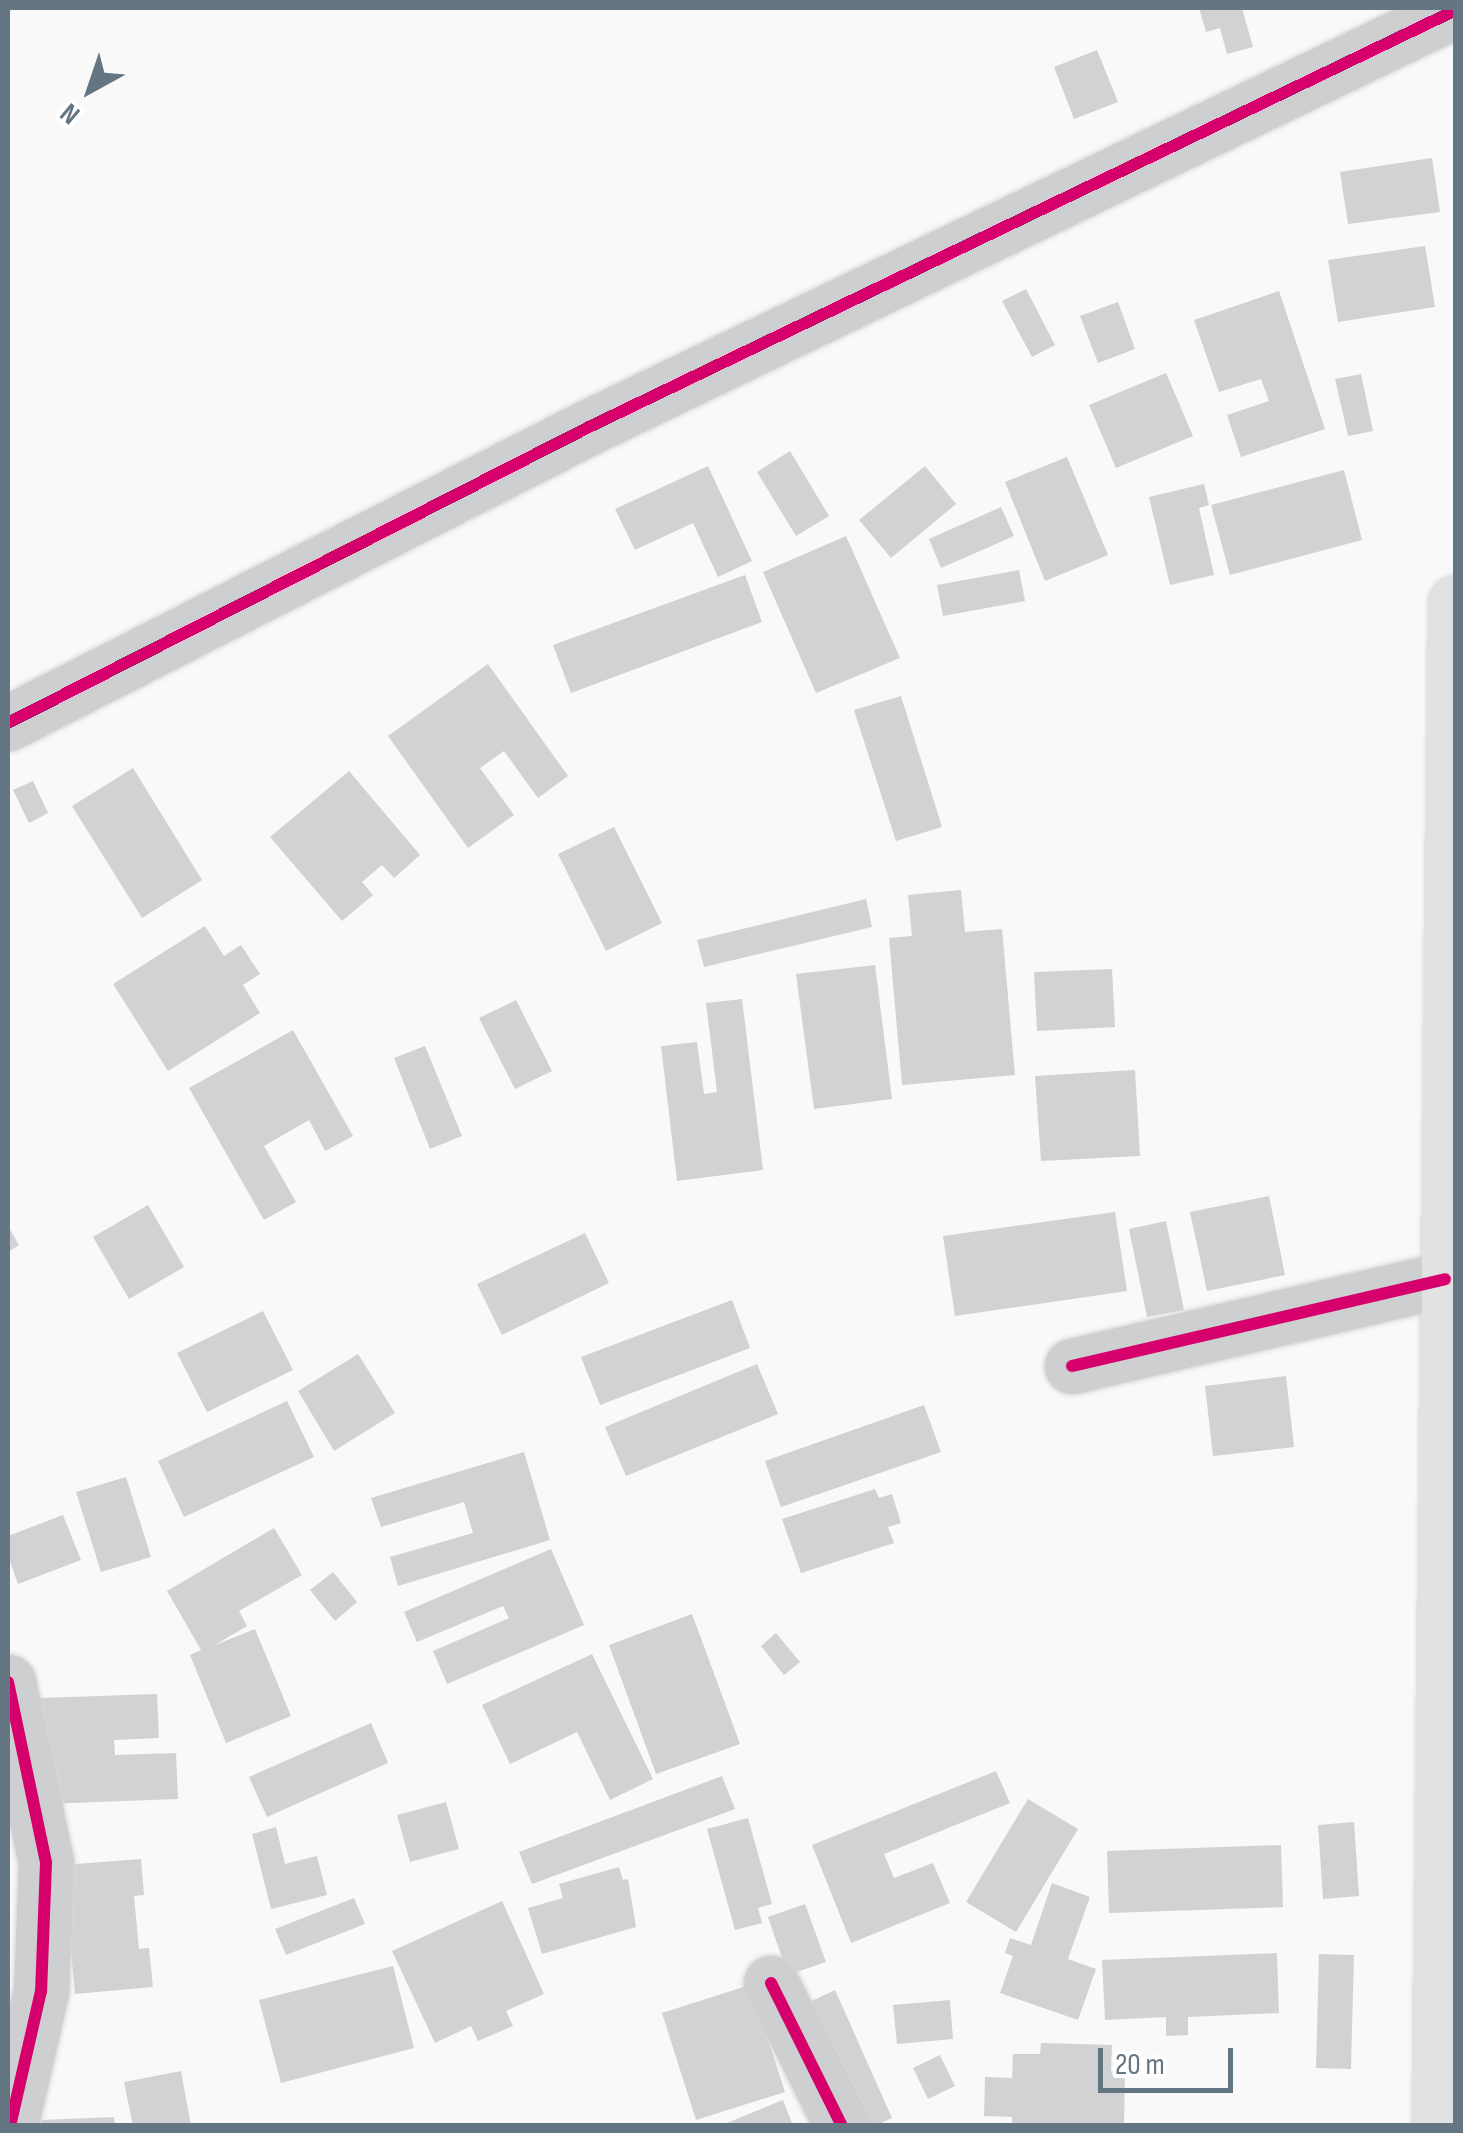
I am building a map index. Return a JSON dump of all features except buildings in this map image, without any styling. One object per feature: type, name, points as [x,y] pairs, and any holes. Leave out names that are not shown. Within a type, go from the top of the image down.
[{"type":"main road","points":[[1440,2126],[1445,1280],[1456,603]]},
{"type":"street","points":[[8,723],[590,427],[1456,10]]},
{"type":"street","points":[[1072,1366],[1445,1280]]},
{"type":"street","points":[[8,1682],[46,1863],[41,1991],[10,2126]]},
{"type":"street","points":[[771,1983],[842,2126]]},
{"type":"cycle path","points":[[8,723],[589,427],[1456,10]]},
{"type":"cycle path","points":[[1072,1366],[1445,1279]]},
{"type":"cycle path","points":[[8,1682],[46,1863],[41,1991],[10,2126]]},
{"type":"cycle path","points":[[771,1983],[842,2126]]}]
